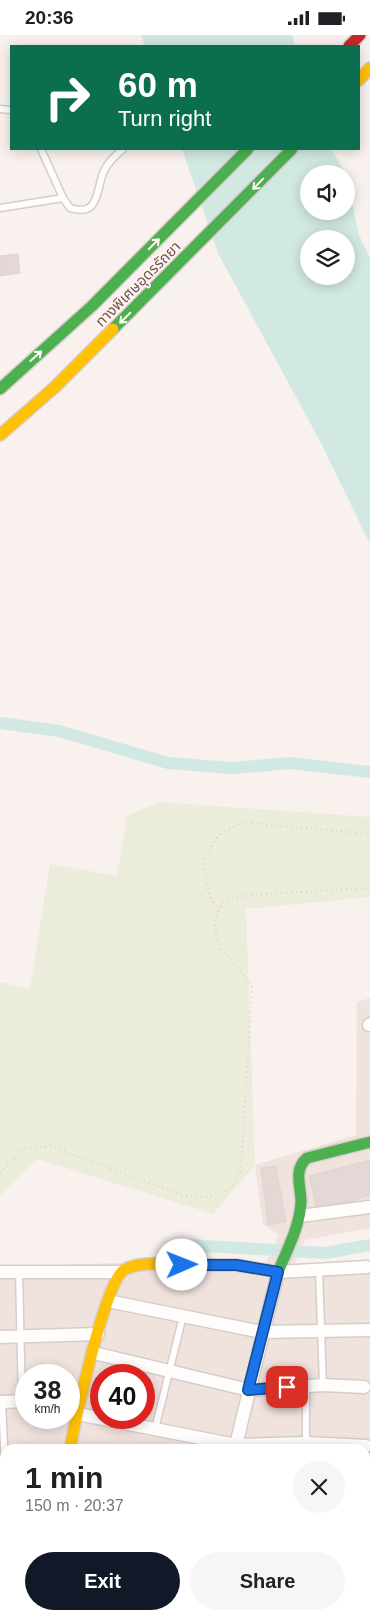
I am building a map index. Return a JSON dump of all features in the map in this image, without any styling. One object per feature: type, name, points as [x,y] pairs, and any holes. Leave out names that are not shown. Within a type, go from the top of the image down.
[{"type":"main road","points":[[350,45],[360,35]]},
{"type":"main road","points":[[360,79],[370,68]]},
{"type":"main road","name":"ทางพิเศษอุดรรัถยา","points":[[0,389],[92,306],[247,150]]},
{"type":"main road","name":"ทางพิเศษอุดรรัถยา","points":[[0,435],[55,387],[291,150]]},
{"type":"main road","points":[[0,449],[55,387]]},
{"type":"main road","points":[[80,1388],[94,1353],[113,1284],[120,1272],[135,1265],[236,1265],[278,1272],[300,1216],[301,1191],[298,1168],[300,1162],[307,1158],[370,1142]]},
{"type":"main road","points":[[71,1444],[75,1429]]},
{"type":"street","points":[[300,1216],[370,1207]]},
{"type":"street","points":[[236,1444],[278,1272],[367,1267]]},
{"type":"street","points":[[0,1272],[120,1272]]},
{"type":"street","points":[[108,1301],[262,1332],[369,1330]]},
{"type":"street","points":[[0,1337],[98,1334]]},
{"type":"street","points":[[94,1353],[248,1390],[323,1385],[364,1387]]},
{"type":"street","points":[[1,1402],[15,1401]]},
{"type":"street","points":[[155,1429],[222,1444]]},
{"type":"street","points":[[288,1444],[326,1444]]},
{"type":"lane","points":[[41,150],[62,198],[70,208],[79,211],[89,208],[97,200],[104,173],[111,160],[122,150]]},
{"type":"lane","points":[[0,208],[62,198]]},
{"type":"lane","points":[[319,1270],[323,1330],[323,1385]]},
{"type":"lane","points":[[19,1272],[22,1364]]},
{"type":"lane","points":[[155,1429],[183,1316]]},
{"type":"lane","points":[[306,1386],[306,1443]]},
{"type":"lane","points":[[1,1402],[4,1444]]},
{"type":"path","points":[[218,912],[208,891],[204,858],[218,836],[241,822],[370,834]]},
{"type":"path","points":[[0,1173],[24,1149],[50,1146],[182,1195],[207,1197],[231,1188],[241,1170],[252,985],[219,947],[214,923],[222,902],[248,895],[370,888]]},
{"type":"shaded area","points":[[370,998],[370,1228],[305,1240],[294,1265],[370,1263],[370,1444],[0,1444],[0,1267],[230,1259],[265,1265],[279,1235],[263,1225],[255,1165],[356,1135],[357,1002]]},
{"type":"green space","points":[[159,802],[370,817],[370,897],[246,909],[255,1165],[213,1214],[37,1159],[0,1195],[0,982],[30,989],[50,864],[117,876],[127,816]]},
{"type":"water","points":[[141,35],[292,35],[295,45],[145,45]]},
{"type":"water","points":[[182,150],[332,150],[341,165],[300,165],[300,220],[355,220],[355,217],[359,235],[370,258],[370,544],[322,445],[218,253]]},
{"type":"building","points":[[18,254],[20,273],[0,276],[0,256]]},
{"type":"building","points":[[370,1160],[370,1195],[348,1202],[316,1206],[309,1176]]},
{"type":"building","points":[[276,1166],[286,1222],[268,1225],[261,1168]]},
{"type":"waterway","points":[[0,723],[59,731],[168,763],[232,768],[290,763],[370,772]]},
{"type":"waterway","points":[[187,1245],[326,1253],[370,1245]]},
{"type":"traffic: fast","points":[[0,389],[92,306],[247,150]]},
{"type":"traffic: fast","points":[[113,329],[291,150]]},
{"type":"traffic: fast","points":[[188,1265],[236,1265],[278,1272],[298,1220],[301,1202],[299,1173],[303,1163],[307,1158],[370,1142]]},
{"type":"traffic: slow","points":[[360,79],[370,68]]},
{"type":"traffic: slow","points":[[0,435],[55,387],[113,329]]},
{"type":"traffic: slow","points":[[71,1444],[92,1353],[108,1299],[116,1280],[124,1270],[138,1265],[188,1265]]},
{"type":"traffic: jam","points":[[350,45],[360,35]]},
{"type":"route","points":[[182,1265],[236,1265],[278,1272],[248,1390],[287,1387]]}]
